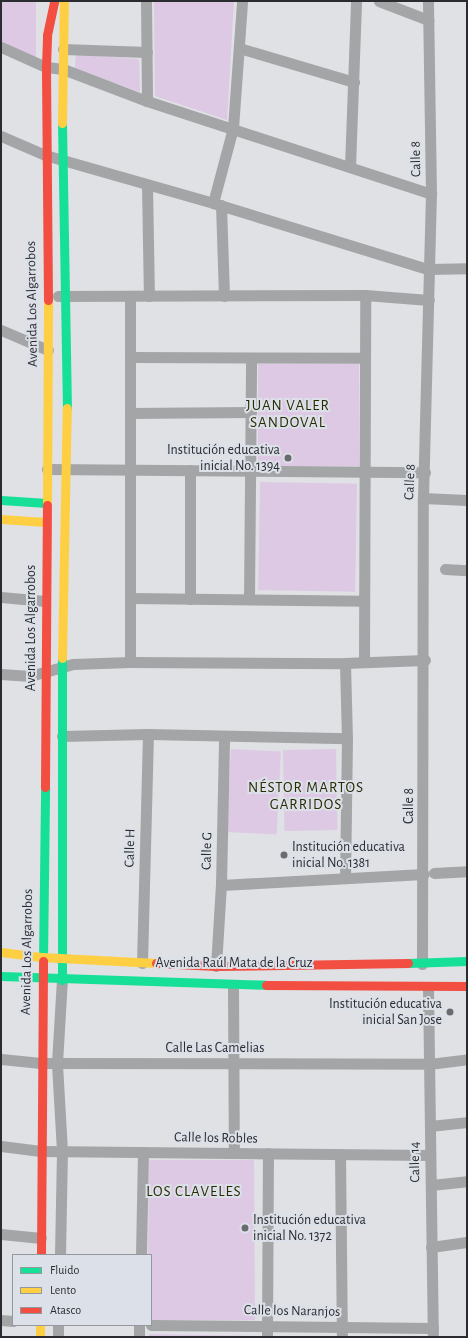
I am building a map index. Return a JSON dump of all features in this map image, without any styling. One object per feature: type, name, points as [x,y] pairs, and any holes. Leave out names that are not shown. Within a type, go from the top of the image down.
[{"type":"street","name":"Avenida Los Algarrobos","points":[[40,1254],[41,957],[46,673],[45,601],[48,350],[45,155],[47,35],[54,1]]},
{"type":"street","points":[[60,1254],[62,1151],[57,1063],[62,980],[62,668],[66,470],[65,296],[62,159],[64,1]]},
{"type":"street","points":[[146,1],[147,101]]},
{"type":"street","points":[[224,296],[217,204],[233,128],[240,48],[242,1]]},
{"type":"street","points":[[350,167],[356,1]]},
{"type":"street","points":[[380,1],[428,20]]},
{"type":"street","name":"Calle 8","points":[[422,964],[429,873],[424,498],[429,300],[428,269],[431,194],[428,1]]},
{"type":"street","points":[[1,47],[46,67],[63,69],[147,101],[431,194]]},
{"type":"street","points":[[240,48],[354,82]]},
{"type":"street","points":[[63,49],[147,52]]},
{"type":"street","points":[[1,136],[45,155],[217,204],[428,269],[467,268]]},
{"type":"street","points":[[147,185],[149,296]]},
{"type":"street","points":[[47,296],[365,295],[429,300]]},
{"type":"street","points":[[364,662],[365,295]]},
{"type":"street","points":[[130,296],[130,662]]},
{"type":"street","points":[[1,330],[48,350]]},
{"type":"street","points":[[130,357],[365,358]]},
{"type":"street","points":[[249,599],[251,358]]},
{"type":"street","points":[[130,413],[251,412]]},
{"type":"street","points":[[47,469],[364,473],[425,472]]},
{"type":"street","points":[[190,470],[190,599]]},
{"type":"street","points":[[424,498],[467,500]]},
{"type":"street","points":[[1,500],[46,503]]},
{"type":"street","points":[[1,519],[46,522]]},
{"type":"street","points":[[445,569],[467,570]]},
{"type":"street","points":[[1,597],[45,601]]},
{"type":"street","points":[[131,598],[364,601]]},
{"type":"street","points":[[1,674],[30,676],[46,673],[73,664],[130,662],[345,663],[425,660]]},
{"type":"street","points":[[345,663],[347,738],[345,878]]},
{"type":"street","points":[[62,736],[148,734],[347,738]]},
{"type":"street","name":"Calle H","points":[[142,963],[148,734]]},
{"type":"street","name":"Calle G","points":[[216,966],[221,884],[224,736]]},
{"type":"street","points":[[221,884],[467,871]]},
{"type":"street","name":"Avenida Raúl Mata de la Cruz","points":[[1,952],[41,957],[216,966],[387,962],[422,964],[467,961]]},
{"type":"street","name":"Avenida Raúl Mata de la Cruz","points":[[1,976],[41,980],[233,985],[467,986]]},
{"type":"street","points":[[233,985],[234,1153]]},
{"type":"street","name":"Calle 14","points":[[428,987],[433,1332]]},
{"type":"street","name":"Calle Las Camelias","points":[[1,1059],[41,1063],[429,1064],[467,1059]]},
{"type":"street","points":[[430,1126],[467,1122]]},
{"type":"street","name":"Calle los Robles","points":[[1,1146],[62,1151],[430,1155]]},
{"type":"street","points":[[141,1254],[143,1152]]},
{"type":"street","points":[[267,1332],[268,1153]]},
{"type":"street","points":[[340,1154],[342,1332]]},
{"type":"street","points":[[431,1185],[467,1181]]},
{"type":"street","points":[[1,1234],[41,1238]]},
{"type":"street","points":[[431,1247],[467,1242]]},
{"type":"street","points":[[1,1320],[12,1321]]},
{"type":"street","name":"Calle los Naranjos","points":[[152,1325],[267,1332],[433,1332]]},
{"type":"street","points":[[40,1326],[40,1337]]},
{"type":"street","points":[[58,1326],[58,1337]]},
{"type":"street","points":[[139,1326],[139,1337]]},
{"type":"shaded area","points":[[1,1],[36,1],[36,58],[1,42]]},
{"type":"shaded area","points":[[154,1],[234,1],[227,120],[155,96]]},
{"type":"shaded area","points":[[76,54],[139,59],[140,92],[75,69]]},
{"type":"shaded area","points":[[258,364],[359,364],[359,466],[258,466]]},
{"type":"shaded area","points":[[260,482],[357,484],[355,592],[258,590]]},
{"type":"shaded area","points":[[231,749],[281,752],[277,835],[227,832]]},
{"type":"shaded area","points":[[336,749],[337,830],[284,831],[283,750]]},
{"type":"shaded area","points":[[149,1160],[254,1160],[255,1320],[152,1320],[152,1254],[148,1254]]},
{"type":"shaded area","points":[[149,1334],[257,1336],[257,1337],[149,1337]]},
{"type":"traffic: fast","points":[[62,123],[67,408]]},
{"type":"traffic: fast","points":[[1,500],[47,503]]},
{"type":"traffic: fast","points":[[62,658],[62,980]]},
{"type":"traffic: fast","points":[[43,961],[45,787]]},
{"type":"traffic: fast","points":[[408,963],[467,961]]},
{"type":"traffic: fast","points":[[1,976],[266,985]]},
{"type":"traffic: slow","points":[[62,123],[64,1]]},
{"type":"traffic: slow","points":[[47,505],[48,300]]},
{"type":"traffic: slow","points":[[62,658],[67,408]]},
{"type":"traffic: slow","points":[[1,519],[46,522]]},
{"type":"traffic: slow","points":[[1,952],[41,957],[156,963]]},
{"type":"traffic: slow","points":[[40,1326],[40,1337]]},
{"type":"traffic: jam","points":[[48,300],[46,67],[47,35],[54,1]]},
{"type":"traffic: jam","points":[[45,787],[47,505]]},
{"type":"traffic: jam","points":[[41,1254],[43,961]]},
{"type":"traffic: jam","points":[[156,963],[216,966],[408,963]]},
{"type":"traffic: jam","points":[[266,985],[467,986]]},
{"type":"place","name":"Institución educativa inicial No. 1394","points":[[288,458]]},
{"type":"place","name":"Institución educativa inicial No. 1381","points":[[284,855]]},
{"type":"place","name":"Institución educativa inicial San Jose","points":[[450,1012]]},
{"type":"place","name":"Institución educativa inicial No. 1372","points":[[245,1228]]},
{"type":"district","name":"JUAN VALER SANDOVAL","points":[[288,414]]},
{"type":"district","name":"NÉSTOR MARTOS GARRIDOS","points":[[306,796]]},
{"type":"district","name":"LOS CLAVELES","points":[[194,1192]]}]
